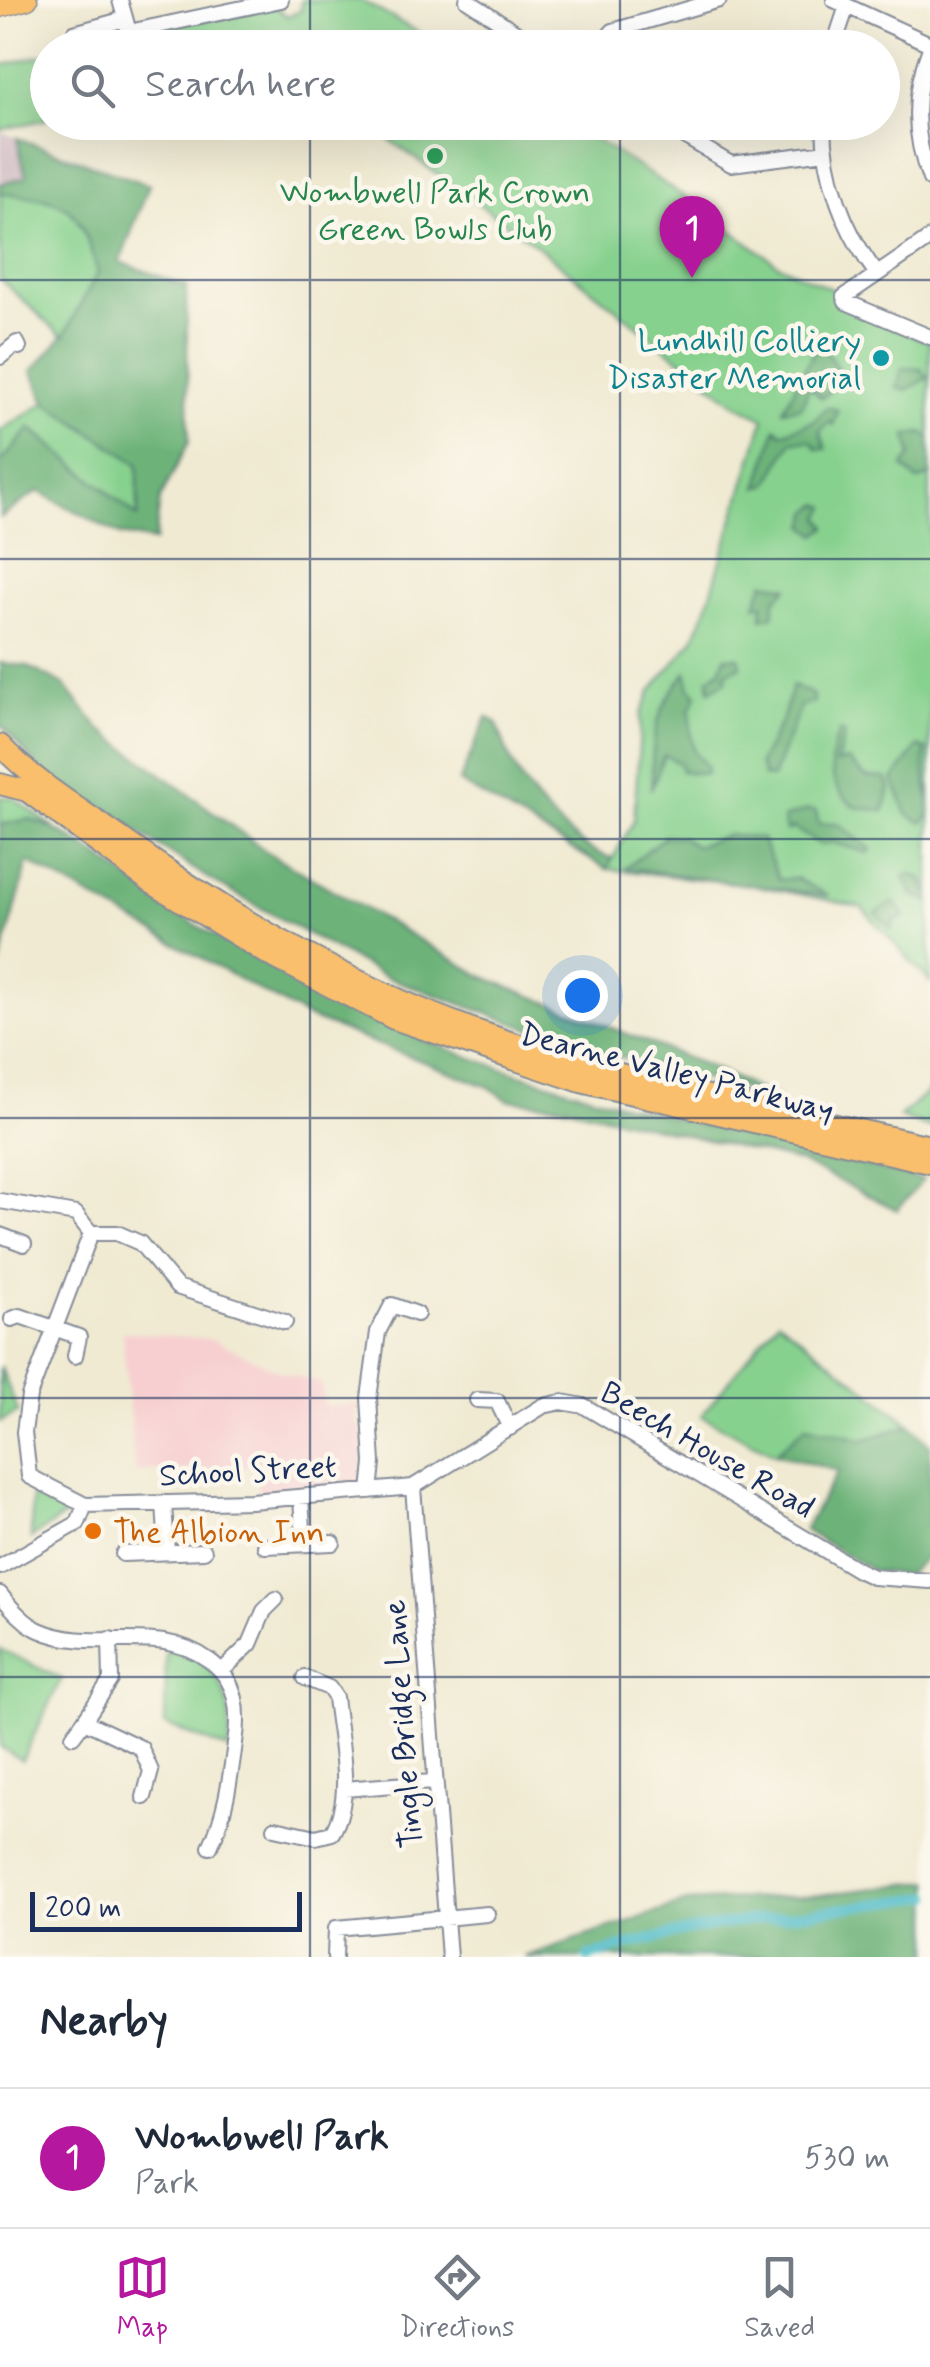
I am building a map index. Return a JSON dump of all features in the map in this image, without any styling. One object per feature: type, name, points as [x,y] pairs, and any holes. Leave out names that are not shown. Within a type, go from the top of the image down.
[{"type":"highway","name":"Dearne Valley Parkway","points":[[0,745],[30,772],[163,868],[288,942],[394,997],[505,1040],[602,1070],[930,1146]]},
{"type":"highway","name":"Dearne Valley Parkway","points":[[0,784],[27,791],[150,882],[270,954],[394,1019],[581,1082],[930,1163]]},
{"type":"main road","points":[[0,8],[28,0]]},
{"type":"street","points":[[120,0],[128,30]]},
{"type":"street","points":[[138,30],[281,0]]},
{"type":"street","points":[[467,0],[513,30]]},
{"type":"street","points":[[616,30],[715,0]]},
{"type":"street","points":[[836,30],[840,3],[897,30]]},
{"type":"street","points":[[82,30],[125,20]]},
{"type":"street","points":[[900,32],[930,46],[919,87],[917,117],[930,179]]},
{"type":"street","points":[[691,140],[732,164],[826,152]]},
{"type":"street","points":[[825,140],[851,236],[876,274]]},
{"type":"street","points":[[930,238],[844,297],[846,302],[930,337]]},
{"type":"street","points":[[0,356],[17,344],[19,347]]},
{"type":"street","points":[[0,1201],[76,1214],[91,1233]]},
{"type":"street","points":[[91,1233],[117,1233],[140,1243],[177,1288],[285,1322]]},
{"type":"street","points":[[0,1567],[78,1523],[86,1504],[30,1476],[24,1432],[29,1396],[91,1233]]},
{"type":"street","points":[[0,1234],[24,1244]]},
{"type":"street","points":[[370,1490],[373,1462],[369,1398],[378,1332],[392,1305],[417,1314]]},
{"type":"street","points":[[12,1318],[20,1316],[79,1337],[75,1356]]},
{"type":"street","points":[[478,1400],[497,1402],[510,1428]]},
{"type":"street","name":"Beech House Road","points":[[412,1487],[543,1406],[562,1402],[584,1406],[858,1570],[873,1577],[930,1581]]},
{"type":"street","name":"School Street","points":[[86,1504],[300,1498],[412,1487]]},
{"type":"street","name":"Tingle Bridge Lane","points":[[412,1487],[432,1782],[449,1957]]},
{"type":"street","points":[[300,1498],[304,1544]]},
{"type":"street","points":[[164,1504],[167,1552]]},
{"type":"street","points":[[265,1546],[333,1543]]},
{"type":"street","points":[[123,1554],[204,1550]]},
{"type":"street","points":[[0,1594],[37,1629],[63,1637],[170,1640],[194,1649],[223,1670],[240,1717],[224,1816],[210,1847]]},
{"type":"street","points":[[223,1670],[250,1644],[264,1610],[276,1599]]},
{"type":"street","points":[[73,1736],[111,1680],[110,1639]]},
{"type":"street","points":[[275,1828],[316,1837],[332,1832],[340,1819],[344,1789],[335,1697],[329,1688],[305,1678]]},
{"type":"street","points":[[84,1721],[147,1748],[151,1776],[144,1798]]},
{"type":"street","points":[[344,1789],[432,1782]]},
{"type":"street","points":[[335,1957],[336,1928],[487,1914]]},
{"type":"shaded area","points":[[0,131],[17,138],[26,177],[0,184]]},
{"type":"shaded area","points":[[122,1332],[212,1339],[283,1373],[321,1383],[325,1406],[362,1404],[356,1414],[357,1425],[363,1430],[366,1461],[361,1477],[355,1482],[258,1492],[255,1466],[135,1472]]},
{"type":"green space","points":[[301,0],[360,0],[414,30],[138,30],[276,7],[287,16],[301,11]]},
{"type":"green space","points":[[30,58],[30,123],[0,130],[0,66]]},
{"type":"green space","points":[[17,138],[149,185],[120,262],[186,286],[189,442],[160,499],[155,541],[120,535],[38,491],[0,518],[0,464],[30,428],[138,517],[138,464],[46,402],[32,371],[65,334],[98,272],[84,232],[68,209],[43,199],[0,193],[0,184],[26,177]]},
{"type":"green space","points":[[390,140],[596,140],[684,196],[779,265],[842,294],[837,304],[930,342],[930,982],[861,907],[753,885],[607,869],[634,820],[641,715],[651,691],[693,640],[706,610],[764,419],[733,402],[532,242]]},
{"type":"green space","points":[[0,193],[57,203],[68,209],[83,232],[98,272],[63,337],[0,279]]},
{"type":"green space","points":[[819,341],[838,369],[830,374],[832,389],[822,398],[809,387],[802,407],[783,410]]},
{"type":"green space","points":[[902,368],[921,369],[928,378],[906,390],[897,388]]},
{"type":"green space","points":[[46,402],[138,464],[138,518],[31,428],[0,464],[0,431]]},
{"type":"green space","points":[[827,407],[838,410],[833,425],[829,422],[820,431],[826,449],[817,449],[811,441],[792,441],[768,484],[758,488],[776,428],[782,433],[814,421]]},
{"type":"green space","points":[[923,433],[930,438],[930,476],[918,481],[903,467],[911,455],[907,435]]},
{"type":"green space","points":[[819,504],[827,507],[821,518],[827,527],[817,535],[806,526],[810,512]]},
{"type":"green space","points":[[764,582],[788,587],[775,600],[773,616],[762,618],[763,604],[756,605]]},
{"type":"green space","points":[[725,657],[739,657],[741,666],[725,674],[727,680],[710,691],[709,678],[720,670]]},
{"type":"green space","points":[[0,663],[27,666],[64,685],[99,728],[270,854],[484,977],[715,1069],[778,1099],[572,1044],[386,977],[214,882],[39,768],[0,724]]},
{"type":"green space","points":[[687,672],[689,686],[697,695],[690,710],[694,752],[707,767],[706,774],[681,771],[680,764],[664,755],[651,790],[657,726],[667,700]]},
{"type":"green space","points":[[792,686],[812,694],[814,702],[801,706],[772,778],[764,777],[759,763],[783,718]]},
{"type":"green space","points":[[487,717],[496,722],[514,768],[536,799],[586,846],[613,858],[607,869],[459,782]]},
{"type":"green space","points":[[840,731],[845,734],[837,763],[848,760],[866,777],[886,778],[890,788],[884,811],[855,807],[835,782],[832,752]]},
{"type":"green space","points":[[918,746],[926,750],[930,805],[930,814],[922,823],[907,814],[893,780]]},
{"type":"green space","points":[[0,797],[12,797],[54,827],[29,819],[0,825]]},
{"type":"green space","points":[[816,811],[819,824],[838,824],[871,849],[868,853],[831,842],[821,845],[793,828],[786,831],[783,818]]},
{"type":"green space","points":[[29,819],[70,837],[163,904],[241,951],[411,1035],[628,1106],[923,1180],[897,1210],[800,1162],[560,1105],[508,1100],[489,1087],[307,1017],[28,862],[0,965],[0,825]]},
{"type":"green space","points":[[729,835],[762,839],[779,880],[796,878],[829,896],[626,868],[665,836],[682,837],[696,846]]},
{"type":"green space","points":[[909,874],[923,879],[930,902],[912,894],[904,877]]},
{"type":"green space","points":[[893,902],[906,916],[895,921],[891,929],[876,913]]},
{"type":"green space","points":[[930,1090],[930,1128],[900,1117]]},
{"type":"green space","points":[[778,1320],[911,1425],[864,1440],[806,1426],[775,1454],[701,1416]]},
{"type":"green space","points":[[0,1366],[18,1412],[0,1422]]},
{"type":"green space","points":[[911,1425],[930,1445],[930,1553],[907,1575],[873,1571],[804,1530],[838,1471],[775,1454],[806,1426],[864,1440]]},
{"type":"green space","points":[[32,1491],[69,1513],[31,1538]]},
{"type":"green space","points":[[0,1649],[61,1679],[22,1760],[0,1747]]},
{"type":"green space","points":[[166,1651],[185,1654],[212,1671],[226,1699],[229,1750],[165,1725]]},
{"type":"green space","points":[[930,1881],[930,1957],[524,1957],[687,1902],[820,1895]]},
{"type":"waterway","points":[[588,1957],[716,1926],[930,1896]]},
{"type":"place","name":"Wombwell Park Crown Green Bowls Club","points":[[435,156]]},
{"type":"place","name":"Wombwell Park","points":[[692,278]]},
{"type":"place","name":"Lundhill Colliery Disaster Memorial","points":[[881,358]]},
{"type":"place","name":"The Albion Inn","points":[[93,1531]]}]
